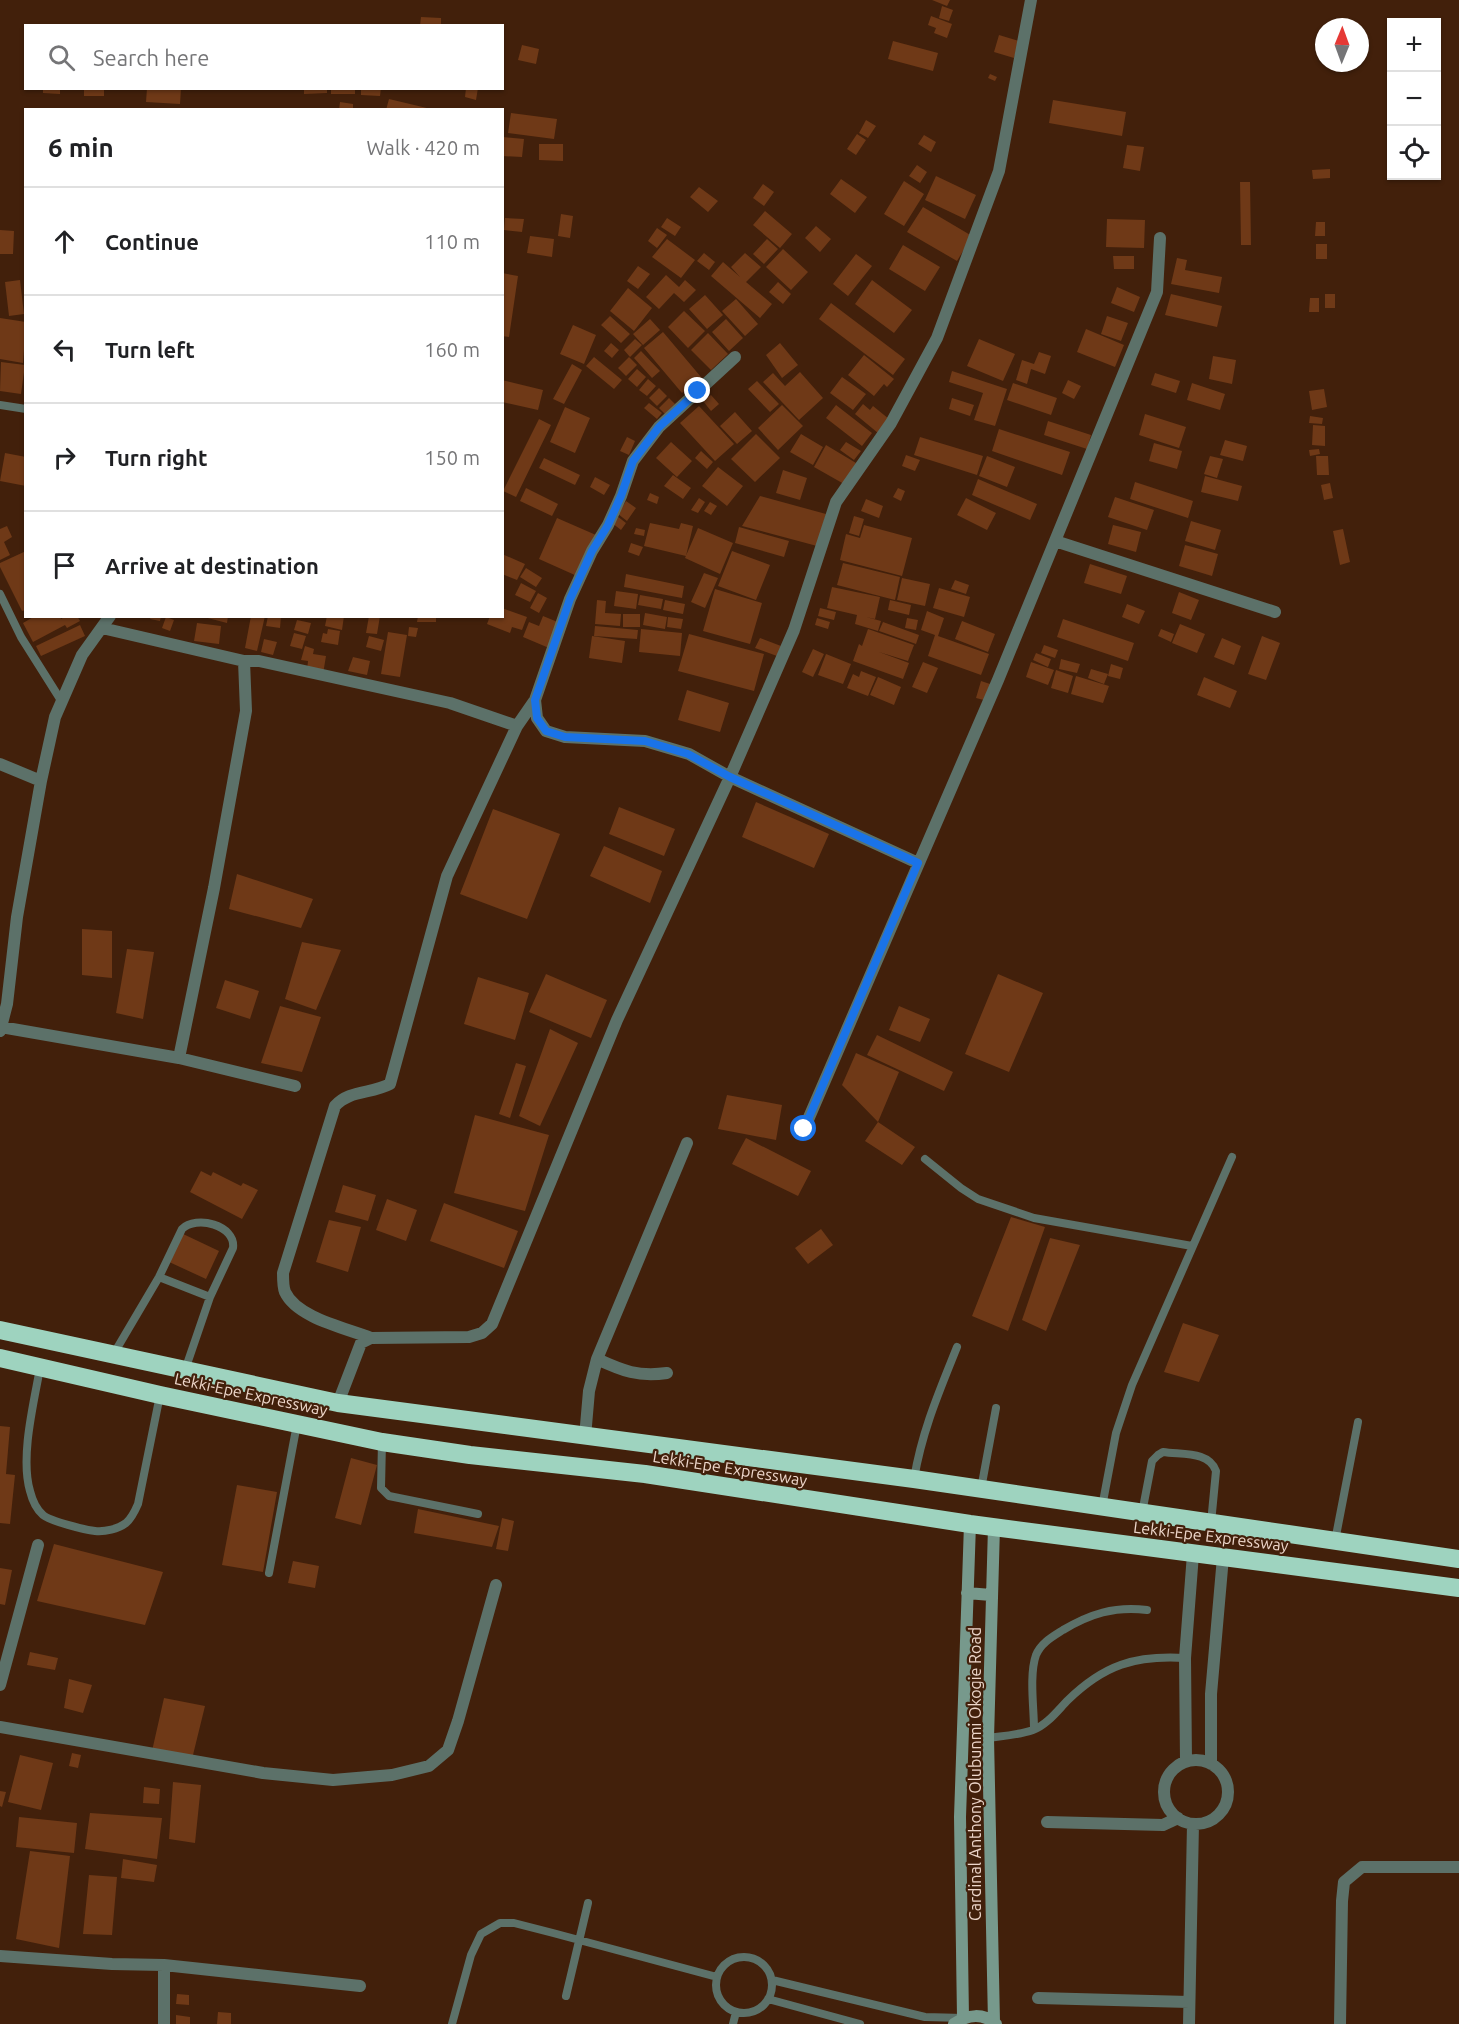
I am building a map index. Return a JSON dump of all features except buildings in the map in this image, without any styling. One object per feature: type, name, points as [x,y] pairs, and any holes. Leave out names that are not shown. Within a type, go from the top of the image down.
[{"type":"highway","name":"Lekki-Epe Expressway","points":[[0,1330],[338,1403],[914,1479],[1459,1559]]},
{"type":"highway","name":"Lekki-Epe Expressway","points":[[0,1358],[382,1442],[470,1455],[645,1474],[970,1524],[1459,1588]]},
{"type":"street","points":[[735,357],[659,427],[633,461],[608,525],[592,551],[570,599],[535,700],[517,726],[447,876],[390,1083],[380,1089],[343,1097],[334,1106],[283,1273],[284,1291],[294,1305],[306,1314],[371,1338],[469,1338],[482,1334],[492,1324],[616,1020],[730,777],[794,630],[836,502],[891,423],[938,338],[999,171],[1031,0]]},
{"type":"street","points":[[804,1129],[998,680],[1157,292],[1160,238]]},
{"type":"street","points":[[1055,541],[1275,612]]},
{"type":"street","points":[[109,618],[82,655],[56,717],[41,781],[17,917],[7,1004],[1,1029],[179,1058],[295,1086]]},
{"type":"street","points":[[102,628],[244,661],[259,661],[450,703],[517,726]]},
{"type":"street","points":[[179,1058],[214,888],[246,711],[244,661]]},
{"type":"street","points":[[535,700],[537,718],[546,731],[565,737],[645,741],[688,754],[730,777],[918,863]]},
{"type":"street","points":[[0,764],[41,781]]},
{"type":"street","points":[[585,1437],[589,1390],[597,1359],[687,1143]]},
{"type":"street","points":[[338,1403],[361,1343],[371,1338]]},
{"type":"street","points":[[597,1359],[622,1371],[649,1376],[667,1373]]},
{"type":"street","name":"Cardinal Anthony Olubunmi Okogie Road","points":[[970,1524],[960,1817],[959,2021],[979,2016],[995,2023],[988,1738],[994,1527]]},
{"type":"street","points":[[0,1685],[38,1545]]},
{"type":"street","points":[[1186,1761],[1185,1658],[1192,1554]]},
{"type":"street","points":[[1211,1764],[1211,1694],[1224,1557]]},
{"type":"street","points":[[0,1727],[252,1771],[321,1779],[392,1775],[429,1766],[447,1750],[458,1721],[496,1585]]},
{"type":"street","points":[[967,1593],[991,1595]]},
{"type":"street","points":[[1195,1760],[1211,1764],[1226,1780],[1227,1802],[1222,1811],[1214,1819],[1204,1823],[1193,1824],[1178,1818],[1167,1806],[1164,1796],[1169,1775],[1186,1761],[1195,1760]]},
{"type":"street","points":[[1047,1822],[1163,1825],[1178,1818]]},
{"type":"street","points":[[1189,2024],[1193,1824]]},
{"type":"street","points":[[1340,2024],[1344,1882],[1362,1867],[1459,1867]]},
{"type":"street","points":[[0,1956],[112,1964],[164,1965],[360,1986]]},
{"type":"street","points":[[164,1965],[164,2024]]},
{"type":"street","points":[[1038,1998],[1189,2002]]},
{"type":"lane","points":[[0,405],[24,409]]},
{"type":"lane","points":[[0,594],[21,637],[62,702]]},
{"type":"lane","points":[[1102,1508],[1116,1433],[1132,1385],[1232,1157]]},
{"type":"lane","points":[[925,1159],[978,1199],[1034,1218],[1192,1246]]},
{"type":"lane","points":[[113,1355],[159,1277],[185,1226],[198,1222],[215,1224],[230,1236],[234,1242],[233,1248],[210,1297],[185,1371]]},
{"type":"lane","points":[[159,1277],[210,1297]]},
{"type":"lane","points":[[914,1479],[919,1447],[925,1428],[957,1347]]},
{"type":"lane","points":[[40,1368],[29,1435],[27,1468],[29,1488],[34,1502],[43,1515],[95,1531],[114,1529],[126,1523],[135,1510],[160,1395]]},
{"type":"lane","points":[[981,1490],[996,1408]]},
{"type":"lane","points":[[1335,1541],[1358,1422]]},
{"type":"lane","points":[[269,1573],[297,1424]]},
{"type":"lane","points":[[382,1442],[381,1488],[389,1496],[478,1514]]},
{"type":"lane","points":[[1142,1513],[1152,1461],[1158,1455],[1163,1452],[1207,1458],[1214,1463],[1216,1471],[1211,1523]]},
{"type":"lane","points":[[1034,1730],[1033,1669],[1041,1646],[1050,1638],[1096,1613],[1126,1607],[1146,1610]]},
{"type":"lane","points":[[988,1738],[1034,1730],[1077,1691],[1113,1666],[1158,1656],[1185,1658]]},
{"type":"lane","points":[[566,1996],[588,1903]]},
{"type":"lane","points":[[452,2024],[471,1955],[481,1934],[500,1923],[513,1923],[717,1977]]},
{"type":"lane","points":[[741,1957],[758,1960],[769,1972],[772,1980],[772,1989],[768,1999],[755,2010],[746,2013],[736,2012],[728,2007],[721,2001],[717,1992],[717,1977],[724,1965],[732,1959],[741,1957]]},
{"type":"lane","points":[[772,1980],[925,2017],[959,2021]]},
{"type":"lane","points":[[768,1999],[860,2024]]},
{"type":"lane","points":[[734,2024],[736,2012]]},
{"type":"route","points":[[698,391],[659,427],[633,461],[608,525],[592,551],[570,599],[535,700],[537,718],[546,731],[565,737],[645,741],[688,754],[730,777],[918,863],[804,1129]]}]
